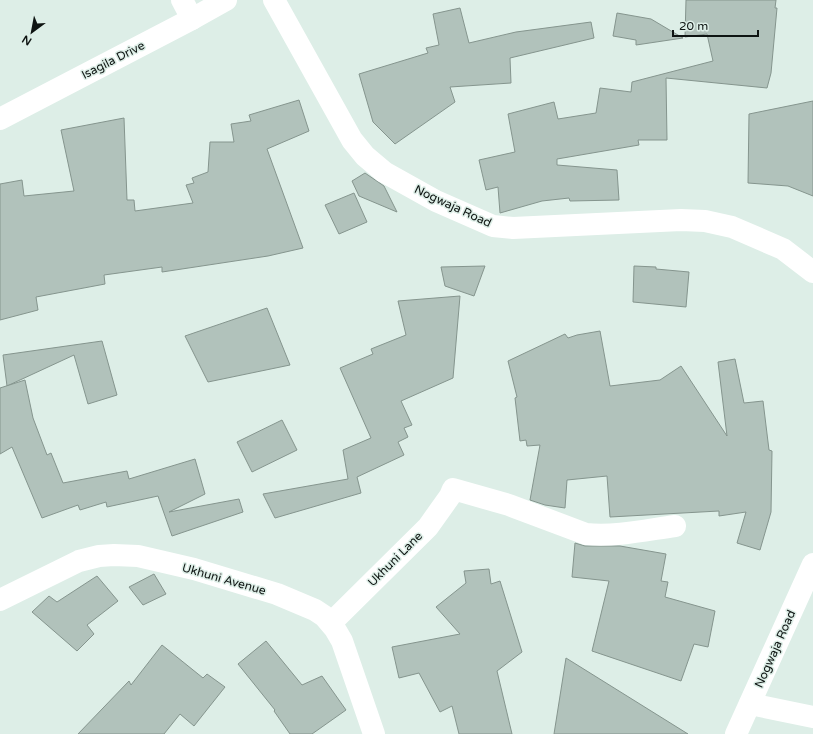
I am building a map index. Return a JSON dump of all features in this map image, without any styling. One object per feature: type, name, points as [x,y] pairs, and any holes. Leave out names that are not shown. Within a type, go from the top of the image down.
[{"type":"street","points":[[182,0],[192,19]]},
{"type":"street","name":"Isagila Drive","points":[[0,119],[226,0]]},
{"type":"street","name":"Nogwaja Road","points":[[274,0],[352,140],[365,156],[384,172],[436,201],[474,219],[493,226],[513,228],[681,220],[705,221],[732,227],[783,249],[813,272]]},
{"type":"street","name":"Ukhuni Lane","points":[[331,623],[428,527],[450,496],[452,489],[509,505],[586,534],[617,534],[675,526]]},
{"type":"street","name":"Ukhuni Avenue","points":[[0,600],[79,561],[99,556],[114,555],[138,556],[194,569],[277,594],[316,610],[331,623],[342,641],[374,734]]},
{"type":"street","name":"Nogwaja Road","points":[[736,734],[813,564]]},
{"type":"street","points":[[750,704],[813,717]]},
{"type":"building","points":[[686,0],[776,0],[775,8],[777,8],[771,73],[767,88],[666,78],[667,140],[638,140],[639,145],[557,159],[557,165],[617,170],[619,200],[570,201],[569,198],[542,201],[500,213],[498,187],[486,190],[479,160],[515,152],[508,114],[554,102],[558,119],[596,113],[600,88],[631,92],[632,82],[713,61],[707,34],[685,37]]},
{"type":"building","points":[[460,8],[469,43],[516,32],[591,22],[594,38],[510,58],[511,83],[450,87],[455,102],[395,144],[373,122],[359,74],[428,53],[426,48],[439,45],[433,14]]},
{"type":"building","points":[[617,13],[651,19],[683,38],[636,45],[636,40],[613,36]]},
{"type":"building","points":[[299,100],[309,131],[267,149],[303,248],[268,256],[162,272],[162,267],[104,275],[105,284],[36,297],[38,310],[0,320],[0,184],[22,180],[24,196],[74,191],[61,130],[124,118],[127,200],[134,200],[135,211],[193,203],[186,185],[194,183],[192,178],[208,172],[210,142],[234,142],[231,124],[251,121],[249,115]]},
{"type":"building","points":[[813,101],[813,196],[788,186],[748,183],[749,114]]},
{"type":"building","points":[[365,173],[384,186],[397,212],[359,196],[352,181]]},
{"type":"building","points":[[354,193],[367,222],[339,234],[325,205]]},
{"type":"building","points":[[485,266],[474,296],[445,286],[441,267]]},
{"type":"building","points":[[634,266],[656,267],[656,269],[689,272],[686,307],[633,302]]},
{"type":"building","points":[[460,296],[453,378],[401,401],[412,425],[404,428],[408,437],[398,442],[404,455],[357,477],[361,493],[275,518],[263,494],[348,479],[343,450],[371,438],[340,368],[373,354],[371,349],[406,335],[398,301]]},
{"type":"building","points":[[267,308],[290,365],[208,382],[185,336]]},
{"type":"building","points":[[600,331],[610,386],[660,380],[681,366],[727,436],[718,362],[735,359],[744,403],[763,401],[769,450],[772,451],[771,512],[760,550],[737,543],[746,512],[719,516],[719,511],[610,517],[607,476],[567,480],[565,508],[545,505],[530,500],[540,445],[527,446],[526,440],[520,441],[515,398],[517,397],[508,361],[565,334],[568,338]]},
{"type":"building","points":[[102,341],[117,395],[88,404],[74,355],[7,386],[3,355]]},
{"type":"building","points":[[25,380],[33,418],[47,455],[51,453],[63,483],[127,471],[129,479],[195,459],[205,494],[169,512],[239,499],[243,512],[172,536],[158,496],[107,507],[106,502],[80,510],[78,505],[42,518],[12,447],[0,454],[0,388]]},
{"type":"building","points":[[282,420],[297,450],[252,472],[237,442]]},
{"type":"building","points":[[575,543],[585,546],[620,546],[666,554],[661,581],[668,582],[665,597],[715,611],[708,647],[694,644],[681,681],[592,651],[609,581],[572,577]]},
{"type":"building","points":[[489,569],[491,584],[500,581],[522,652],[497,671],[512,734],[459,734],[452,706],[440,712],[419,673],[399,678],[392,647],[460,634],[436,607],[466,583],[464,571]]},
{"type":"building","points":[[154,574],[166,594],[143,605],[129,587]]},
{"type":"building","points":[[97,576],[118,601],[87,625],[94,634],[77,651],[32,612],[49,596],[57,602]]},
{"type":"building","points":[[266,641],[302,685],[322,676],[346,710],[312,734],[290,734],[274,711],[275,710],[238,664]]},
{"type":"building","points":[[162,645],[203,678],[207,674],[225,687],[194,726],[180,714],[164,734],[78,734],[129,681],[131,685]]},
{"type":"building","points":[[566,658],[688,734],[554,734]]}]
